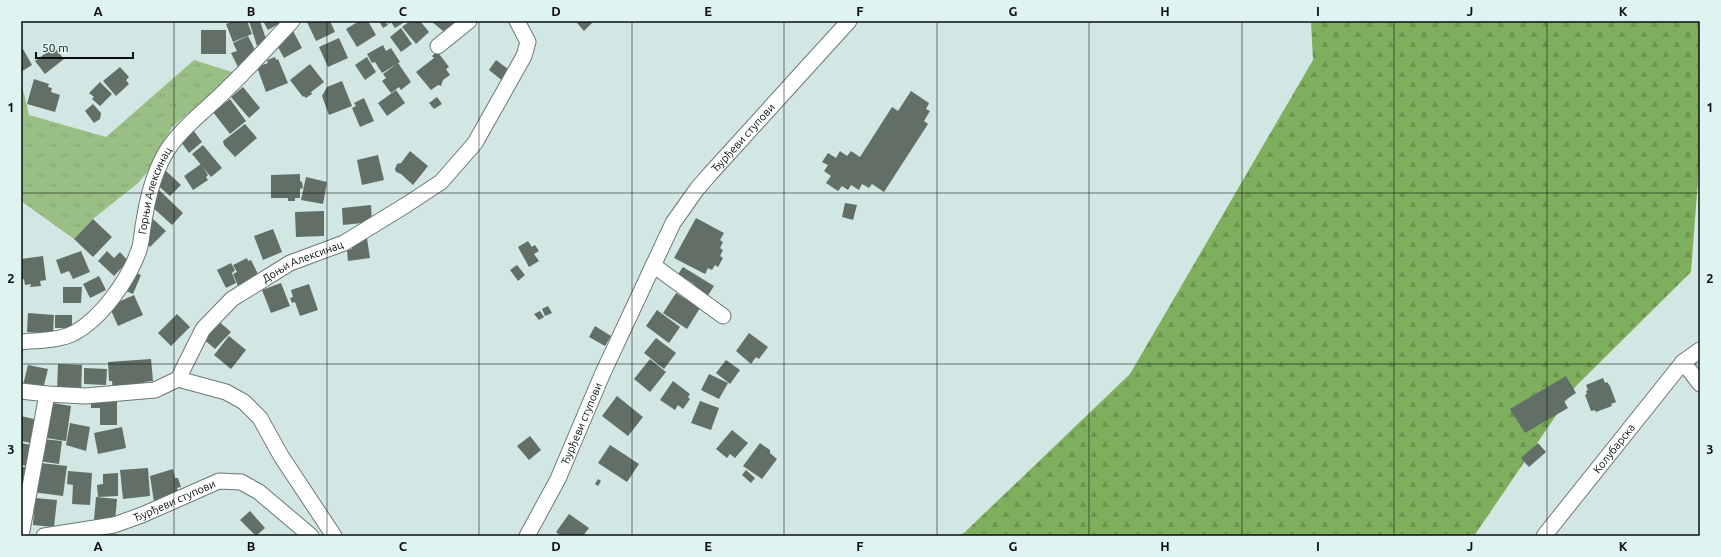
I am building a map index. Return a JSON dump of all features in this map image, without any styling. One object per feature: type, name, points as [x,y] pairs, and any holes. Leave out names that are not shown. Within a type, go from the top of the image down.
[{"type":"street","name":"Горњи Алексинац","points":[[21,342],[53,339],[74,333],[92,320],[112,299],[128,274],[139,250],[147,199],[154,174],[168,149],[185,128],[229,88],[292,21]]},
{"type":"street","points":[[438,46],[469,21]]},
{"type":"street","name":"Доњи Алексинац","points":[[178,380],[204,329],[232,299],[290,263],[344,243],[441,182],[475,143],[524,56],[528,42],[517,21]]},
{"type":"street","name":"Ђурђеви ступови","points":[[527,536],[558,480],[602,375],[673,223],[697,189],[849,21]]},
{"type":"street","points":[[653,265],[723,316]]},
{"type":"street","name":"Колубарска","points":[[1544,536],[1683,362],[1700,350]]},
{"type":"street","points":[[1683,362],[1700,384]]},
{"type":"street","points":[[21,391],[85,396],[155,390],[178,380],[226,392],[244,402],[260,418],[281,456],[334,536]]},
{"type":"street","points":[[21,536],[47,394]]},
{"type":"street","name":"Ђурђеви ступови","points":[[44,536],[114,525],[142,515],[219,481],[241,482],[259,492],[311,536]]},
{"type":"green space","points":[[1311,21],[1700,21],[1700,154],[1691,272],[1576,386],[1474,536],[957,536],[964,533],[1130,374],[1313,60]]},
{"type":"green space","points":[[194,60],[235,73],[172,127],[151,168],[138,183],[93,219],[74,239],[21,201],[21,81],[29,115],[106,137]]},
{"type":"building","points":[[234,21],[247,21],[252,34],[233,42],[226,24]]},
{"type":"building","points":[[249,21],[260,21],[268,45],[258,49]]},
{"type":"building","points":[[263,21],[284,21],[268,30]]},
{"type":"building","points":[[330,21],[335,32],[316,41],[307,22]]},
{"type":"building","points":[[359,21],[368,21],[376,35],[357,47],[346,29]]},
{"type":"building","points":[[379,21],[385,21],[388,25],[383,28]]},
{"type":"building","points":[[387,21],[406,21],[395,28],[391,22],[389,24]]},
{"type":"building","points":[[410,21],[420,21],[429,32],[416,44],[402,27]]},
{"type":"building","points":[[431,21],[461,21],[449,36]]},
{"type":"building","points":[[580,21],[590,21],[592,23],[584,31],[577,23]]},
{"type":"building","points":[[401,28],[412,44],[401,52],[390,37]]},
{"type":"building","points":[[201,30],[226,30],[226,54],[201,54]]},
{"type":"building","points":[[293,31],[302,48],[284,58],[274,40]]},
{"type":"building","points":[[248,36],[257,54],[239,69],[231,53],[237,51],[233,43]]},
{"type":"building","points":[[339,38],[348,58],[328,67],[319,47]]},
{"type":"building","points":[[383,45],[386,51],[391,48],[400,62],[382,73],[375,62],[372,63],[367,54]]},
{"type":"building","points":[[54,47],[64,59],[45,74],[35,61]]},
{"type":"building","points":[[23,49],[32,65],[21,72],[21,50]]},
{"type":"building","points":[[437,51],[449,67],[446,69],[450,75],[443,80],[441,86],[438,85],[431,90],[416,72],[434,58],[432,56]]},
{"type":"building","points":[[275,57],[276,60],[278,59],[288,83],[266,92],[257,67],[268,63],[267,60]]},
{"type":"building","points":[[367,57],[376,72],[365,80],[355,65]]},
{"type":"building","points":[[496,60],[512,72],[504,82],[489,70]]},
{"type":"building","points":[[398,63],[411,82],[401,90],[399,87],[391,93],[382,81],[386,78],[383,74]]},
{"type":"building","points":[[310,64],[324,82],[306,98],[304,96],[303,97],[290,80]]},
{"type":"building","points":[[120,67],[129,77],[126,80],[129,84],[116,96],[103,81]]},
{"type":"building","points":[[34,79],[49,84],[48,87],[52,88],[51,92],[60,95],[55,112],[27,104]]},
{"type":"building","points":[[342,81],[352,106],[329,115],[322,96],[327,87]]},
{"type":"building","points":[[100,82],[112,94],[100,106],[92,99],[94,97],[89,93]]},
{"type":"building","points":[[243,87],[260,108],[249,118],[231,97]]},
{"type":"building","points":[[396,90],[405,103],[387,116],[378,103]]},
{"type":"building","points":[[911,91],[929,103],[926,109],[930,111],[924,121],[928,124],[884,192],[872,184],[869,188],[862,184],[859,190],[851,185],[848,190],[842,186],[838,191],[826,183],[831,176],[824,171],[828,165],[822,162],[828,153],[836,158],[840,151],[847,156],[851,151],[860,157],[892,107],[898,111]]},
{"type":"building","points":[[437,97],[442,104],[434,109],[429,103]]},
{"type":"building","points":[[364,98],[374,121],[360,127],[352,108],[356,106],[354,103]]},
{"type":"building","points":[[230,99],[246,121],[230,134],[213,112]]},
{"type":"building","points":[[93,104],[101,113],[100,119],[94,123],[85,111]]},
{"type":"building","points":[[245,124],[257,138],[235,157],[224,145],[223,141]]},
{"type":"building","points":[[191,127],[202,142],[189,153],[181,142]]},
{"type":"building","points":[[203,145],[222,168],[211,177],[192,154]]},
{"type":"building","points":[[410,151],[428,166],[413,185],[401,174],[396,172],[395,169],[397,164],[401,163]]},
{"type":"building","points":[[378,155],[384,180],[362,185],[357,160]]},
{"type":"building","points":[[201,164],[208,175],[206,177],[208,180],[193,190],[184,176]]},
{"type":"building","points":[[165,170],[181,185],[170,196],[154,182]]},
{"type":"building","points":[[300,174],[300,181],[302,182],[303,188],[300,189],[300,198],[295,198],[295,201],[288,201],[288,198],[271,198],[271,175]]},
{"type":"building","points":[[306,177],[327,182],[323,204],[301,200]]},
{"type":"building","points":[[159,190],[183,213],[172,225],[149,204],[152,191]]},
{"type":"building","points":[[845,203],[857,205],[853,220],[842,217]]},
{"type":"building","points":[[371,205],[372,222],[343,225],[342,208]]},
{"type":"building","points":[[324,211],[324,236],[296,237],[295,212]]},
{"type":"building","points":[[696,218],[724,233],[720,240],[723,242],[720,248],[723,250],[720,256],[723,258],[718,267],[715,265],[712,270],[708,268],[705,274],[674,258]]},
{"type":"building","points":[[93,219],[112,237],[93,257],[74,239]]},
{"type":"building","points":[[153,219],[166,231],[150,247],[142,239],[144,228]]},
{"type":"building","points":[[273,229],[282,252],[263,260],[254,236]]},
{"type":"building","points":[[367,238],[370,258],[348,261],[347,250],[352,249],[351,245],[356,240]]},
{"type":"building","points":[[528,241],[532,247],[535,245],[539,251],[534,254],[539,261],[529,267],[518,247]]},
{"type":"building","points":[[81,251],[90,272],[73,279],[69,271],[61,274],[56,260]]},
{"type":"building","points":[[107,251],[114,258],[120,252],[128,261],[114,276],[98,261]]},
{"type":"building","points":[[43,256],[46,280],[40,281],[41,286],[30,287],[31,284],[25,285],[24,279],[21,280],[21,259]]},
{"type":"building","points":[[247,258],[248,261],[251,260],[259,276],[238,286],[233,274],[237,272],[233,265]]},
{"type":"building","points":[[231,263],[235,270],[232,273],[231,271],[236,283],[226,288],[217,270]]},
{"type":"building","points":[[517,265],[525,275],[518,281],[510,270]]},
{"type":"building","points":[[683,267],[714,286],[707,297],[692,287],[694,284],[678,274]]},
{"type":"building","points":[[130,270],[141,275],[133,294],[122,289]]},
{"type":"building","points":[[99,276],[106,290],[90,298],[83,284]]},
{"type":"building","points":[[281,283],[290,306],[271,313],[262,290]]},
{"type":"building","points":[[309,284],[318,310],[300,316],[295,302],[292,303],[290,298],[293,297],[291,290]]},
{"type":"building","points":[[63,287],[82,287],[81,303],[63,303]]},
{"type":"building","points":[[676,293],[700,308],[687,329],[663,313]]},
{"type":"building","points":[[134,295],[143,315],[118,326],[109,306]]},
{"type":"building","points":[[548,306],[552,313],[545,316],[542,309]]},
{"type":"building","points":[[657,310],[680,327],[669,343],[646,326]]},
{"type":"building","points":[[540,311],[544,317],[539,320],[534,314]]},
{"type":"building","points":[[28,313],[54,315],[53,334],[27,332]]},
{"type":"building","points":[[177,314],[190,327],[171,346],[158,333]]},
{"type":"building","points":[[55,315],[72,315],[72,328],[55,328]]},
{"type":"building","points":[[216,319],[231,332],[215,349],[201,337]]},
{"type":"building","points":[[595,326],[611,336],[605,346],[589,337]]},
{"type":"building","points":[[749,333],[768,347],[759,359],[756,357],[751,364],[736,351]]},
{"type":"building","points":[[229,336],[246,350],[231,369],[214,355]]},
{"type":"building","points":[[656,338],[676,353],[664,369],[644,353]]},
{"type":"building","points":[[21,348],[23,349],[22,364],[21,364]]},
{"type":"building","points":[[151,359],[153,381],[144,382],[145,389],[113,391],[112,381],[109,381],[108,362]]},
{"type":"building","points":[[650,359],[666,372],[650,392],[634,379]]},
{"type":"building","points":[[726,360],[740,370],[730,384],[716,373]]},
{"type":"building","points":[[58,364],[82,365],[81,392],[57,391]]},
{"type":"building","points":[[28,365],[48,369],[42,393],[22,389]]},
{"type":"building","points":[[84,368],[107,369],[106,385],[84,384]]},
{"type":"building","points":[[709,374],[728,383],[719,399],[701,390]]},
{"type":"building","points":[[1566,376],[1576,393],[1564,401],[1568,408],[1525,433],[1510,409]]},
{"type":"building","points":[[1603,378],[1605,383],[1607,382],[1610,386],[1616,402],[1611,404],[1612,406],[1596,412],[1595,410],[1591,411],[1585,395],[1587,394],[1586,391],[1588,390],[1586,385]]},
{"type":"building","points":[[673,381],[690,394],[688,397],[690,399],[683,409],[678,405],[675,410],[660,400]]},
{"type":"building","points":[[91,395],[117,396],[117,425],[100,425],[100,408],[91,408]]},
{"type":"building","points":[[617,396],[643,417],[628,436],[602,416]]},
{"type":"building","points":[[700,401],[719,408],[711,430],[691,423]]},
{"type":"building","points":[[47,402],[71,406],[66,441],[46,438]]},
{"type":"building","points":[[21,416],[38,420],[31,443],[21,441]]},
{"type":"building","points":[[70,423],[90,427],[86,451],[66,445]]},
{"type":"building","points":[[122,427],[126,448],[98,454],[94,433]]},
{"type":"building","points":[[732,430],[748,443],[735,458],[730,454],[727,458],[716,449]]},
{"type":"building","points":[[530,436],[541,450],[529,460],[517,446]]},
{"type":"building","points":[[42,439],[62,441],[59,464],[39,461]]},
{"type":"building","points":[[21,443],[31,445],[27,466],[21,465]]},
{"type":"building","points":[[760,443],[770,450],[770,453],[777,459],[762,479],[743,466]]},
{"type":"building","points":[[1538,443],[1546,452],[1529,467],[1521,458]]},
{"type":"building","points":[[610,445],[639,464],[627,482],[598,463]]},
{"type":"building","points":[[41,463],[67,466],[63,496],[32,492],[34,477],[40,477]]},
{"type":"building","points":[[21,467],[26,467],[21,503]]},
{"type":"building","points":[[148,468],[150,496],[123,499],[120,470]]},
{"type":"building","points":[[173,469],[175,478],[178,478],[181,487],[177,488],[179,494],[154,502],[150,476]]},
{"type":"building","points":[[746,470],[755,478],[751,483],[742,475]]},
{"type":"building","points":[[68,471],[92,473],[90,505],[72,504],[73,485],[67,484]]},
{"type":"building","points":[[118,473],[118,496],[98,497],[97,485],[103,484],[103,474]]},
{"type":"building","points":[[598,479],[601,481],[598,486],[595,484]]},
{"type":"building","points":[[96,497],[117,499],[115,522],[94,520]]},
{"type":"building","points":[[35,498],[57,500],[54,527],[33,525]]},
{"type":"building","points":[[250,511],[265,528],[256,536],[240,520]]},
{"type":"building","points":[[569,514],[589,528],[583,536],[561,536],[556,532]]}]
